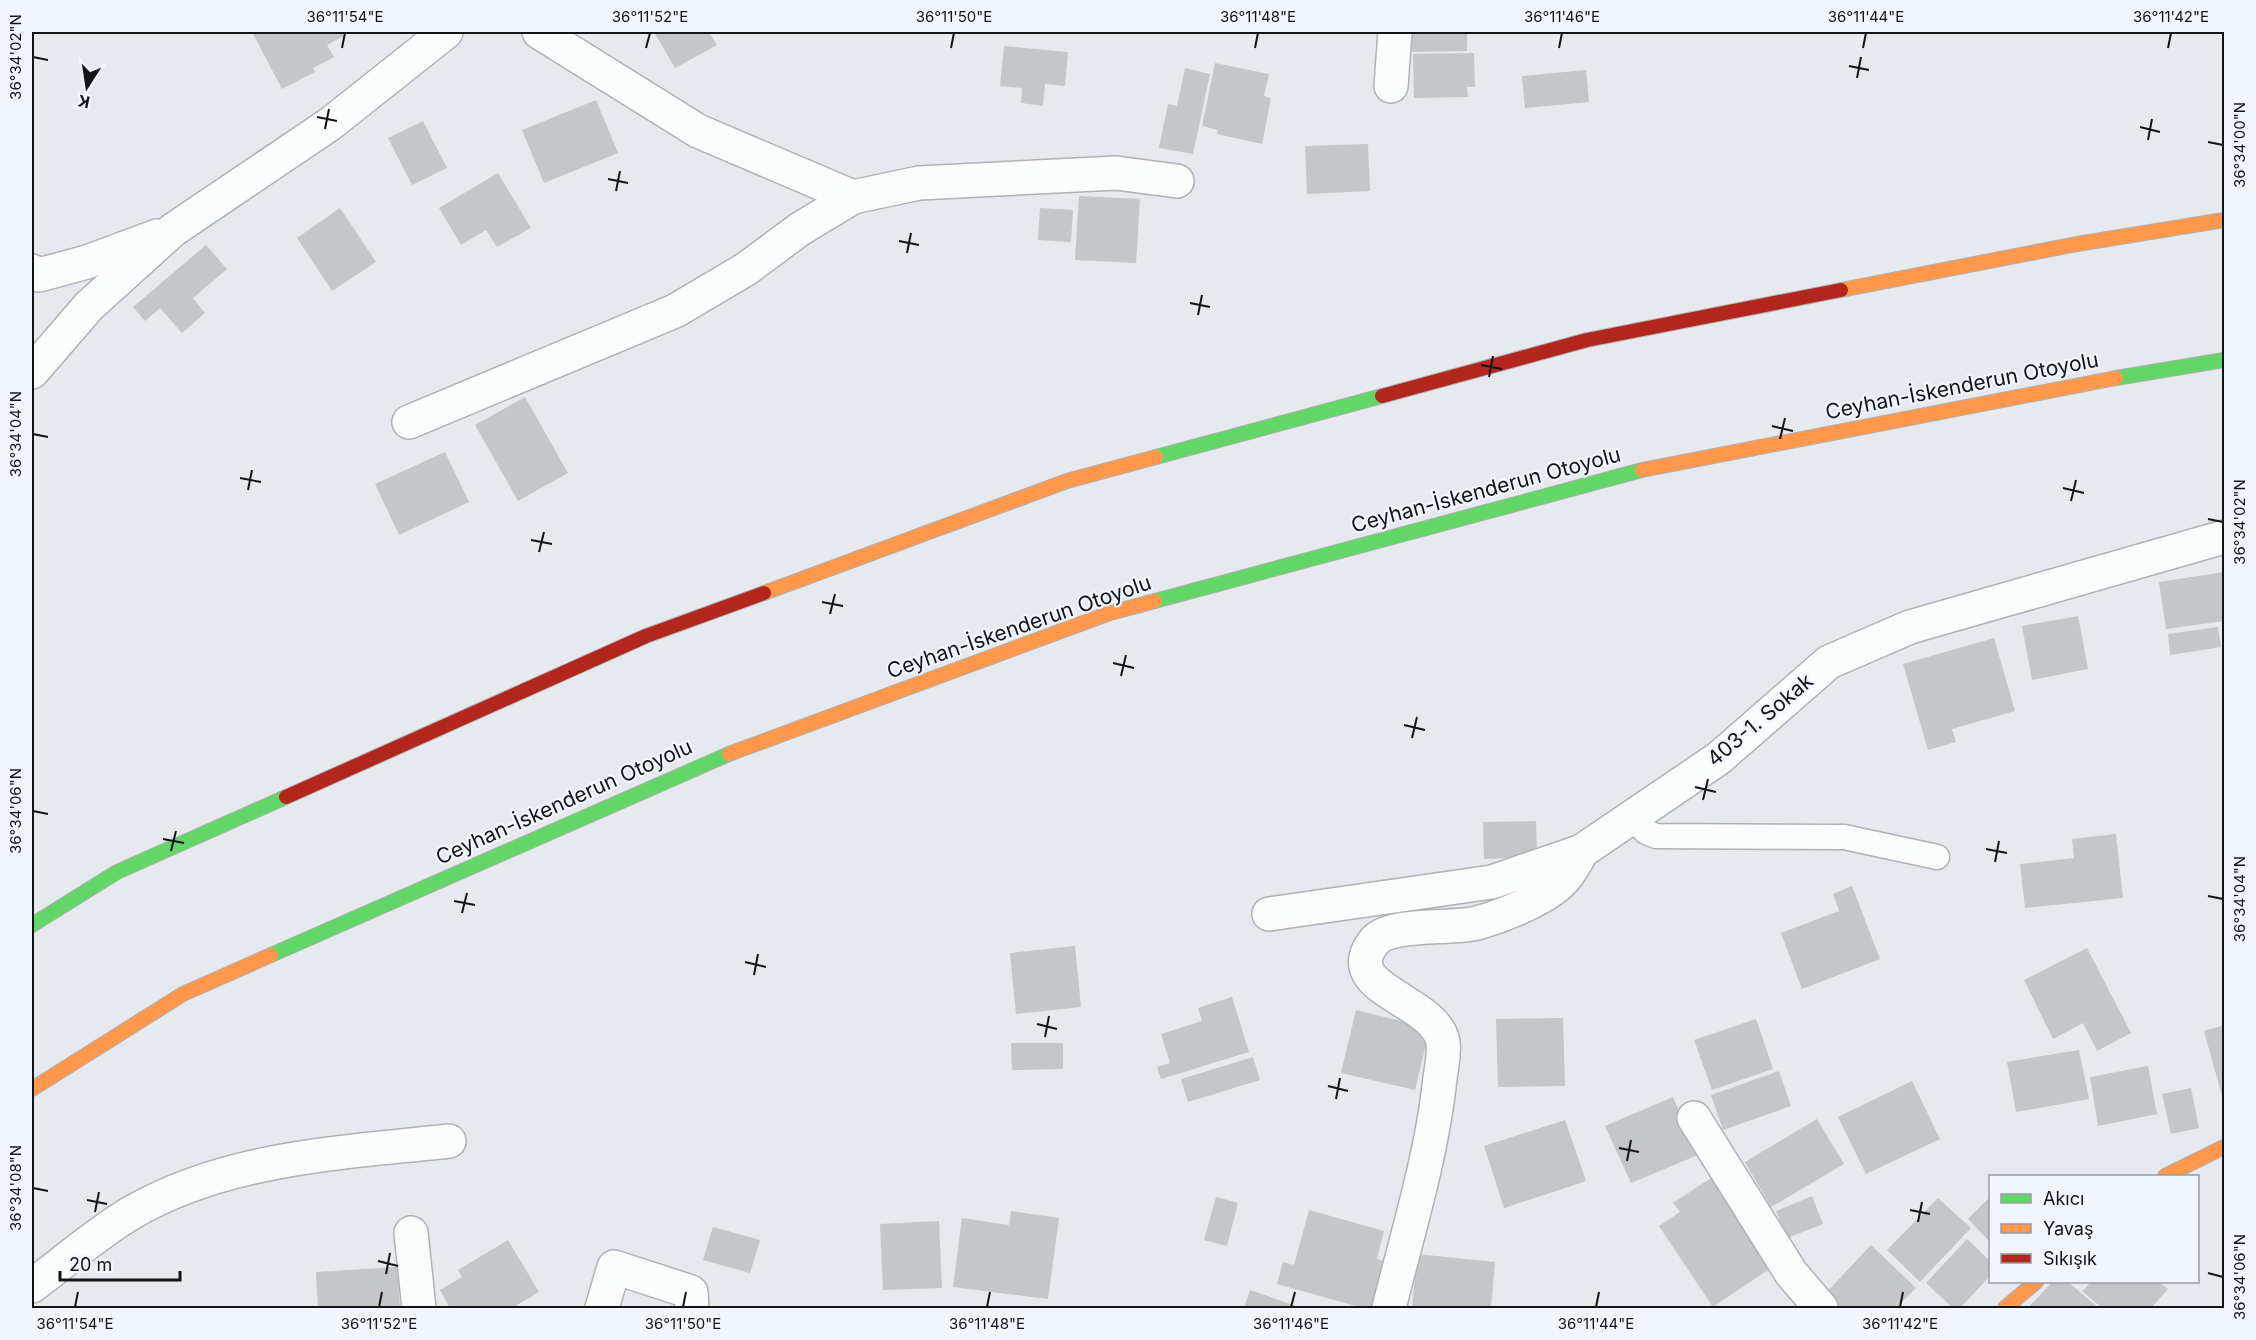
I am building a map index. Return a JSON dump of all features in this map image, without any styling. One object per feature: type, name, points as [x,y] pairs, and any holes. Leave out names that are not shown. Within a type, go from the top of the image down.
[{"type":"main road","points":[[32,925],[117,872],[646,636],[1067,481],[1587,340],[2077,244],[2224,220]]},
{"type":"main road","name":"Ceyhan-İskenderun Otoyolu","points":[[32,1089],[183,994],[688,770],[1110,613],[1619,475],[2101,380],[2224,360]]},
{"type":"main road","points":[[2167,1175],[2224,1147]]},
{"type":"main road","points":[[2005,1308],[2034,1283]]},
{"type":"street","points":[[32,372],[89,306],[173,230],[330,124],[446,32]]},
{"type":"street","points":[[539,32],[698,131],[853,197]]},
{"type":"street","points":[[1391,86],[1395,32]]},
{"type":"street","points":[[409,422],[675,311],[746,269],[800,229],[853,197],[919,183],[1116,173],[1177,181]]},
{"type":"street","points":[[32,271],[39,275],[87,262],[173,230]]},
{"type":"street","name":"403-1. Sokak","points":[[1269,914],[1492,882],[1582,851],[1719,758],[1829,662],[1910,627],[2224,537]]},
{"type":"street","points":[[1389,1308],[1429,1146],[1443,1046],[1436,1025],[1426,1015],[1374,982],[1369,974],[1368,954],[1372,943],[1390,930],[1476,923],[1532,902],[1565,879],[1582,851]]},
{"type":"street","points":[[1694,1118],[1791,1273],[1818,1308]]},
{"type":"street","points":[[32,1286],[131,1213],[202,1180],[291,1158],[449,1141]]},
{"type":"street","points":[[411,1233],[419,1308]]},
{"type":"street","points":[[602,1308],[614,1267],[691,1292],[692,1308]]},
{"type":"lane","points":[[1632,817],[1646,832],[1656,836],[1844,837],[1937,857]]},
{"type":"building","points":[[252,32],[341,32],[344,36],[327,45],[334,57],[313,68],[315,72],[282,89]]},
{"type":"building","points":[[654,32],[709,32],[717,45],[675,68]]},
{"type":"building","points":[[1412,32],[1467,32],[1467,51],[1412,52]]},
{"type":"building","points":[[1004,46],[1068,52],[1065,86],[1045,84],[1043,106],[1021,103],[1022,88],[1000,86]]},
{"type":"building","points":[[1474,53],[1475,87],[1467,87],[1468,97],[1414,98],[1413,54]]},
{"type":"building","points":[[1215,63],[1269,74],[1264,96],[1271,98],[1262,144],[1217,134],[1218,130],[1202,126]]},
{"type":"building","points":[[1185,68],[1210,74],[1193,154],[1159,148],[1168,104],[1177,106]]},
{"type":"building","points":[[1586,70],[1589,102],[1525,108],[1522,76]]},
{"type":"building","points":[[596,100],[618,153],[544,183],[522,130]]},
{"type":"building","points":[[423,121],[447,168],[412,185],[388,138]]},
{"type":"building","points":[[1368,144],[1370,191],[1307,194],[1305,146]]},
{"type":"building","points":[[498,173],[531,228],[497,247],[486,230],[461,245],[439,208]]},
{"type":"building","points":[[1079,196],[1140,199],[1136,263],[1075,260]]},
{"type":"building","points":[[340,208],[376,262],[332,291],[297,238]]},
{"type":"building","points":[[1040,208],[1073,210],[1071,242],[1038,240]]},
{"type":"building","points":[[206,245],[227,269],[193,298],[205,313],[182,333],[160,308],[145,321],[133,307]]},
{"type":"building","points":[[525,397],[568,473],[518,501],[475,425]]},
{"type":"building","points":[[445,452],[469,502],[399,535],[375,484]]},
{"type":"building","points":[[2224,572],[2224,621],[2166,629],[2159,582]]},
{"type":"building","points":[[2078,616],[2088,669],[2032,680],[2022,626]]},
{"type":"building","points":[[2218,627],[2221,647],[2170,655],[2168,634]]},
{"type":"building","points":[[1994,638],[2015,711],[1952,729],[1956,742],[1928,750],[1903,664]]},
{"type":"building","points":[[1536,821],[1537,857],[1484,859],[1483,822]]},
{"type":"building","points":[[2116,834],[2123,898],[2025,908],[2020,864],[2074,858],[2072,839]]},
{"type":"building","points":[[1852,886],[1880,959],[1802,989],[1781,933],[1839,911],[1833,894]]},
{"type":"building","points":[[1075,946],[1081,1007],[1016,1014],[1010,953]]},
{"type":"building","points":[[2087,948],[2131,1033],[2097,1051],[2083,1023],[2053,1039],[2024,980]]},
{"type":"building","points":[[1232,997],[1249,1052],[1161,1079],[1157,1067],[1170,1063],[1161,1034],[1202,1021],[1198,1008]]},
{"type":"building","points":[[1356,1010],[1430,1028],[1415,1090],[1341,1073]]},
{"type":"building","points":[[1563,1018],[1565,1086],[1498,1087],[1496,1019]]},
{"type":"building","points":[[1756,1019],[1773,1069],[1712,1090],[1694,1040]]},
{"type":"building","points":[[2224,1025],[2224,1096],[2222,1096],[2204,1031]]},
{"type":"building","points":[[1011,1043],[1063,1043],[1063,1069],[1012,1070]]},
{"type":"building","points":[[2079,1050],[2089,1099],[2016,1112],[2007,1062]]},
{"type":"building","points":[[1253,1057],[1260,1080],[1188,1102],[1181,1079]]},
{"type":"building","points":[[2148,1066],[2157,1114],[2098,1126],[2090,1077]]},
{"type":"building","points":[[1779,1071],[1791,1106],[1723,1130],[1711,1095]]},
{"type":"building","points":[[1912,1081],[1940,1139],[1866,1174],[1838,1117]]},
{"type":"building","points":[[2191,1088],[2199,1128],[2171,1134],[2162,1094]]},
{"type":"building","points":[[1673,1097],[1698,1155],[1631,1183],[1605,1126]]},
{"type":"building","points":[[1817,1119],[1844,1164],[1771,1207],[1745,1162]]},
{"type":"building","points":[[1565,1120],[1586,1181],[1504,1208],[1484,1146]]},
{"type":"building","points":[[1714,1176],[1774,1266],[1713,1307],[1659,1226],[1680,1212],[1673,1203]]},
{"type":"building","points":[[1812,1196],[1823,1224],[1787,1238],[1776,1211]]},
{"type":"building","points":[[1216,1197],[1238,1203],[1227,1246],[1204,1240]]},
{"type":"building","points":[[1938,1198],[1971,1228],[1920,1282],[1887,1250]]},
{"type":"building","points":[[1989,1198],[1989,1241],[1968,1219]]},
{"type":"building","points":[[1309,1210],[1384,1231],[1377,1259],[1388,1262],[1375,1308],[1363,1308],[1277,1284],[1283,1262],[1294,1265]]},
{"type":"building","points":[[1011,1211],[1059,1218],[1048,1299],[953,1287],[962,1218],[1009,1225]]},
{"type":"building","points":[[939,1221],[942,1288],[883,1290],[880,1224]]},
{"type":"building","points":[[713,1227],[760,1240],[750,1273],[703,1260]]},
{"type":"building","points":[[1967,1239],[1989,1260],[1989,1277],[1960,1308],[1953,1308],[1926,1283]]},
{"type":"building","points":[[508,1240],[539,1292],[512,1308],[450,1308],[440,1290],[462,1277],[458,1270]]},
{"type":"building","points":[[1871,1245],[1916,1288],[1896,1308],[1838,1308],[1824,1295]]},
{"type":"building","points":[[1417,1254],[1495,1262],[1491,1308],[1412,1308]]},
{"type":"building","points":[[397,1267],[400,1308],[318,1308],[316,1272]]},
{"type":"building","points":[[2051,1283],[2069,1283],[2099,1308],[2028,1308]]},
{"type":"building","points":[[2090,1283],[2160,1283],[2168,1289],[2151,1308],[2102,1308],[2082,1291]]},
{"type":"building","points":[[1250,1290],[1302,1308],[1244,1308]]},
{"type":"traffic: fast","points":[[2116,378],[2224,360]]},
{"type":"traffic: fast","points":[[1156,457],[1382,396]]},
{"type":"traffic: fast","points":[[1155,601],[1642,470]]},
{"type":"traffic: fast","points":[[271,955],[729,754]]},
{"type":"traffic: fast","points":[[32,925],[117,872],[286,797]]},
{"type":"traffic: slow","points":[[1841,290],[2077,244],[2224,220]]},
{"type":"traffic: slow","points":[[1642,470],[2116,378]]},
{"type":"traffic: slow","points":[[764,593],[1067,481],[1156,457]]},
{"type":"traffic: slow","points":[[729,754],[1110,613],[1155,601]]},
{"type":"traffic: slow","points":[[32,1089],[183,994],[271,955]]},
{"type":"traffic: slow","points":[[2167,1175],[2224,1147]]},
{"type":"traffic: slow","points":[[2005,1308],[2035,1283]]},
{"type":"traffic: jam","points":[[1382,396],[1587,340],[1841,290]]},
{"type":"traffic: jam","points":[[286,797],[646,636],[764,593]]}]
